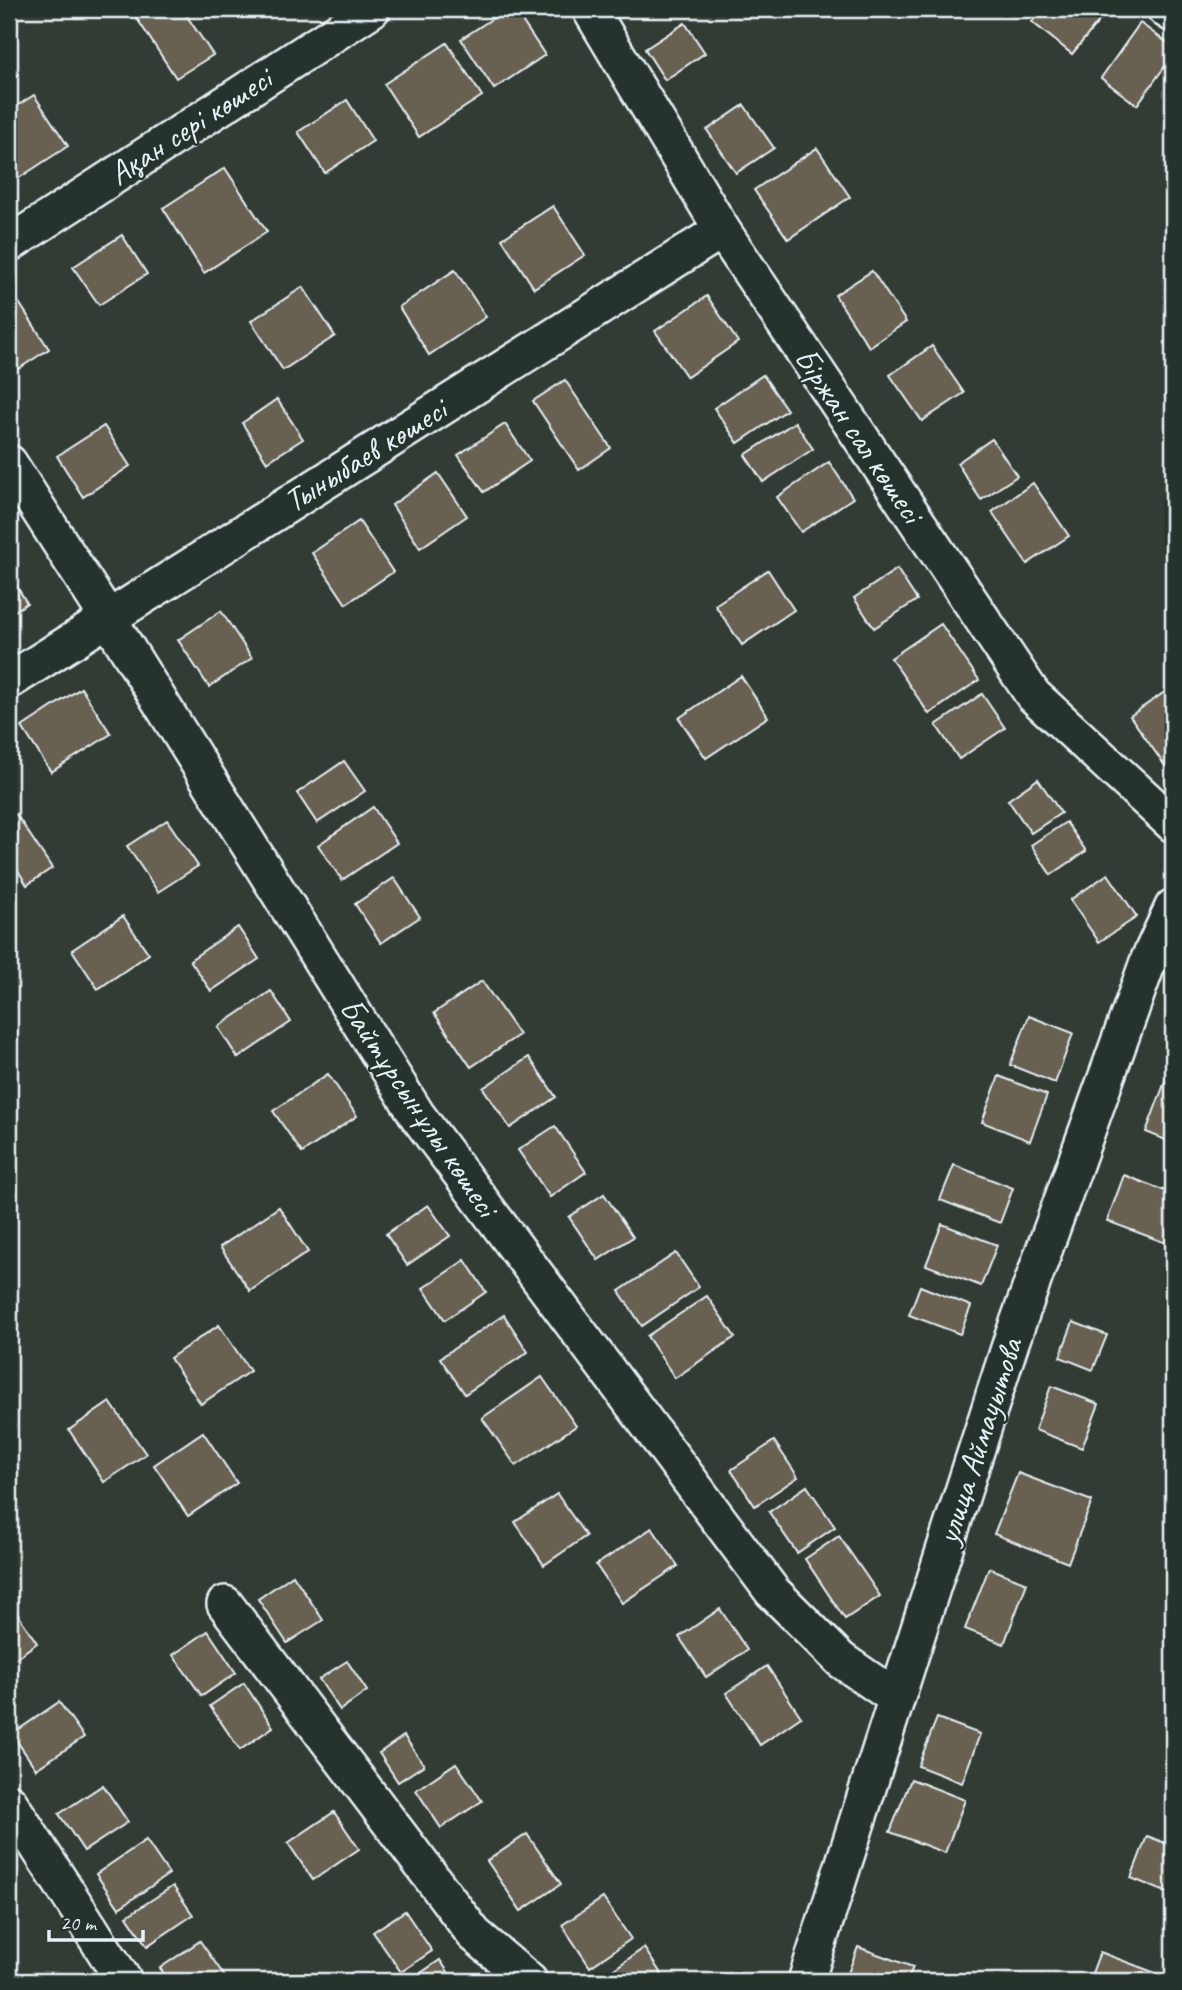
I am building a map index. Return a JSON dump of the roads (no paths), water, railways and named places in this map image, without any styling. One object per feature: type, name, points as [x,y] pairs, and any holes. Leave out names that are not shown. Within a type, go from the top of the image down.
[{"type":"street","name":"Ақан сері көшесі","points":[[9,244],[372,9]]},
{"type":"street","name":"Біржан сал көшесі","points":[[590,9],[722,230],[1033,695],[1173,824]]},
{"type":"street","points":[[1165,9],[1173,14]]},
{"type":"street","name":"Тыныбаев көшесі","points":[[9,681],[722,230]]},
{"type":"street","name":"Байтұрсынұлы көшесі","points":[[9,463],[417,1115],[772,1591],[841,1660],[897,1698]]},
{"type":"street","name":"улица Аймауытова","points":[[806,1981],[1011,1342],[1149,959],[1173,907]]},
{"type":"street","points":[[225,1604],[474,1934],[529,1981]]},
{"type":"street","points":[[9,1801],[124,1981]]}]
